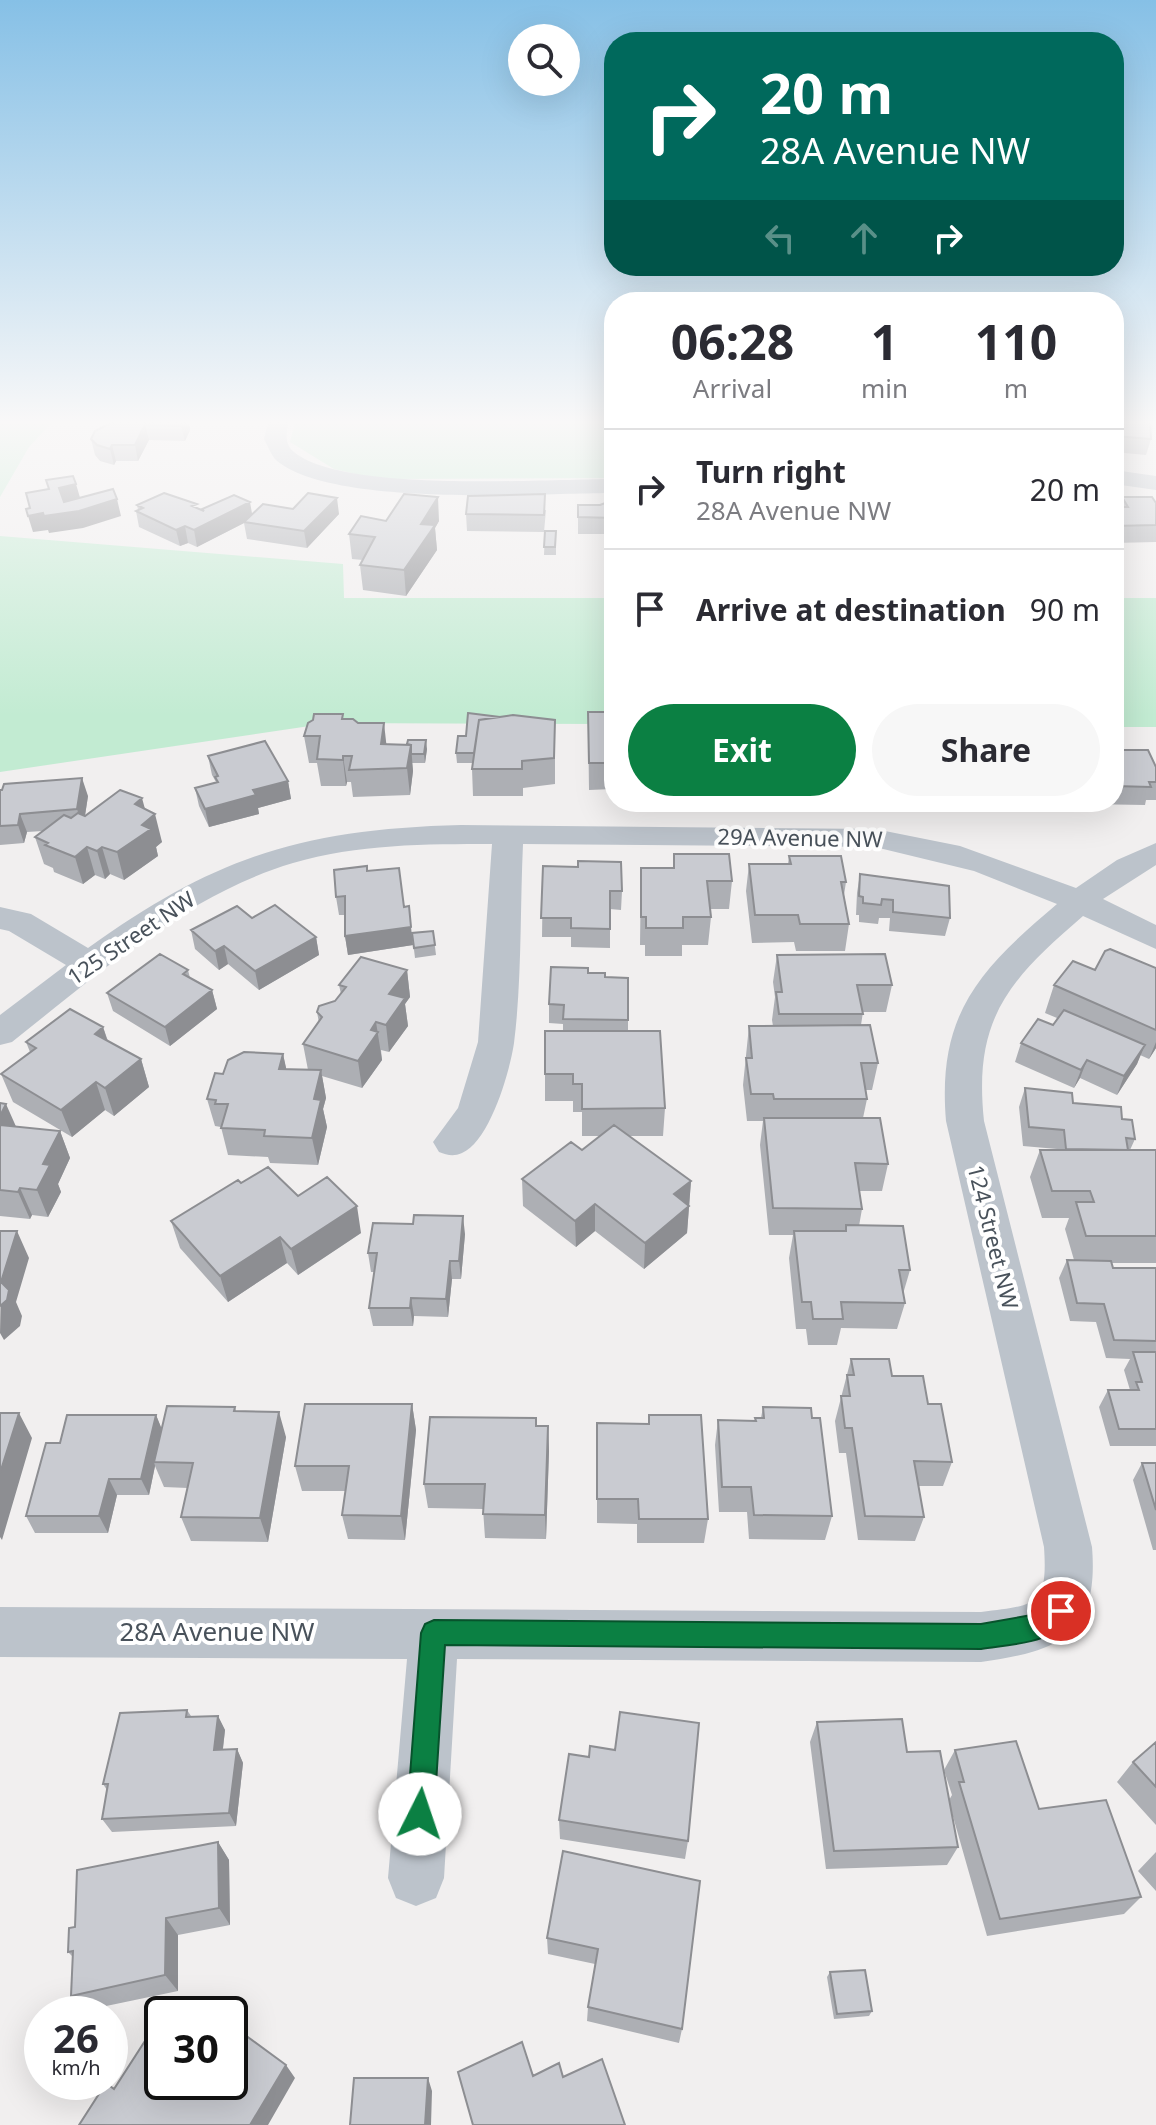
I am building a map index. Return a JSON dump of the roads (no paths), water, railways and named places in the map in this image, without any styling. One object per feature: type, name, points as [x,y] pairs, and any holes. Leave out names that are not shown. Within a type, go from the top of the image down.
[{"type":"street","name":"29A Avenue NW","points":[[273,860],[370,840],[508,836],[875,838],[912,843],[987,862],[1080,901],[1156,938]]},
{"type":"street","points":[[452,1142],[472,1116],[493,1056],[508,836]]},
{"type":"street","name":"124 Street NW","points":[[1061,1611],[1069,1590],[1068,1547],[965,1121],[960,1070],[966,1038],[995,981],[1016,957],[1121,870],[1156,853]]},
{"type":"street","name":"125 Street NW","points":[[0,1033],[89,964],[188,898],[273,860]]},
{"type":"street","points":[[0,918],[19,922],[89,964]]},
{"type":"street","name":"28A Avenue NW","points":[[0,1632],[981,1637],[1043,1626],[1061,1611]]},
{"type":"street","points":[[416,1878],[434,1633]]}]
